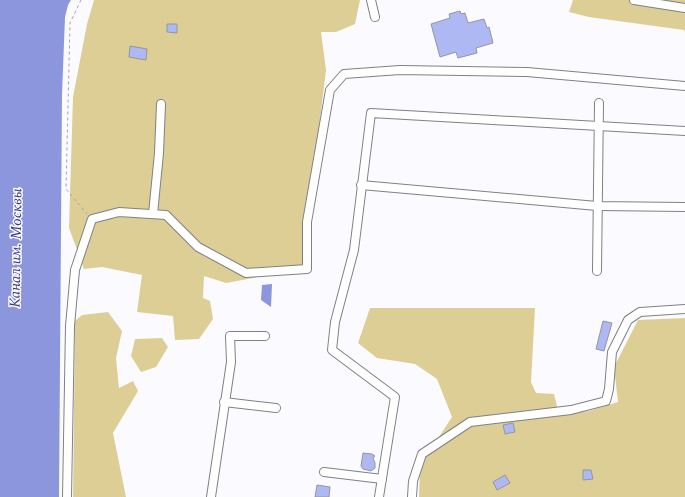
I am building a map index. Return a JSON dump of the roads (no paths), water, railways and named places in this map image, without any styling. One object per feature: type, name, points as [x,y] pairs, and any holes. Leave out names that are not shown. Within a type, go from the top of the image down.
[{"type":"street","points":[[371,0],[375,17]]},
{"type":"street","points":[[634,0],[685,8]]},
{"type":"street","points":[[67,497],[70,326],[74,270],[92,219],[119,212],[166,216],[198,247],[246,273],[307,268],[307,222],[330,90],[344,74],[400,70],[527,72],[685,86]]},
{"type":"street","points":[[597,271],[599,102]]},
{"type":"street","points":[[153,214],[159,153],[161,104]]},
{"type":"street","points":[[379,497],[395,397],[332,350],[335,322],[354,250],[371,114],[685,131]]},
{"type":"street","points":[[361,185],[598,206],[685,206]]},
{"type":"street","points":[[412,497],[413,481],[422,454],[470,422],[571,410],[606,400],[609,389],[612,352],[628,320],[640,312],[685,309]]},
{"type":"street","points":[[211,497],[231,362],[230,336],[265,336]]},
{"type":"street","points":[[224,402],[276,408]]},
{"type":"street","points":[[324,472],[382,479]]},
{"type":"water","name":"Канал им. Москвы","points":[[0,0],[71,0],[65,17],[62,95],[59,497],[0,497]]},
{"type":"water","points":[[272,284],[271,307],[261,300],[262,285]]}]
